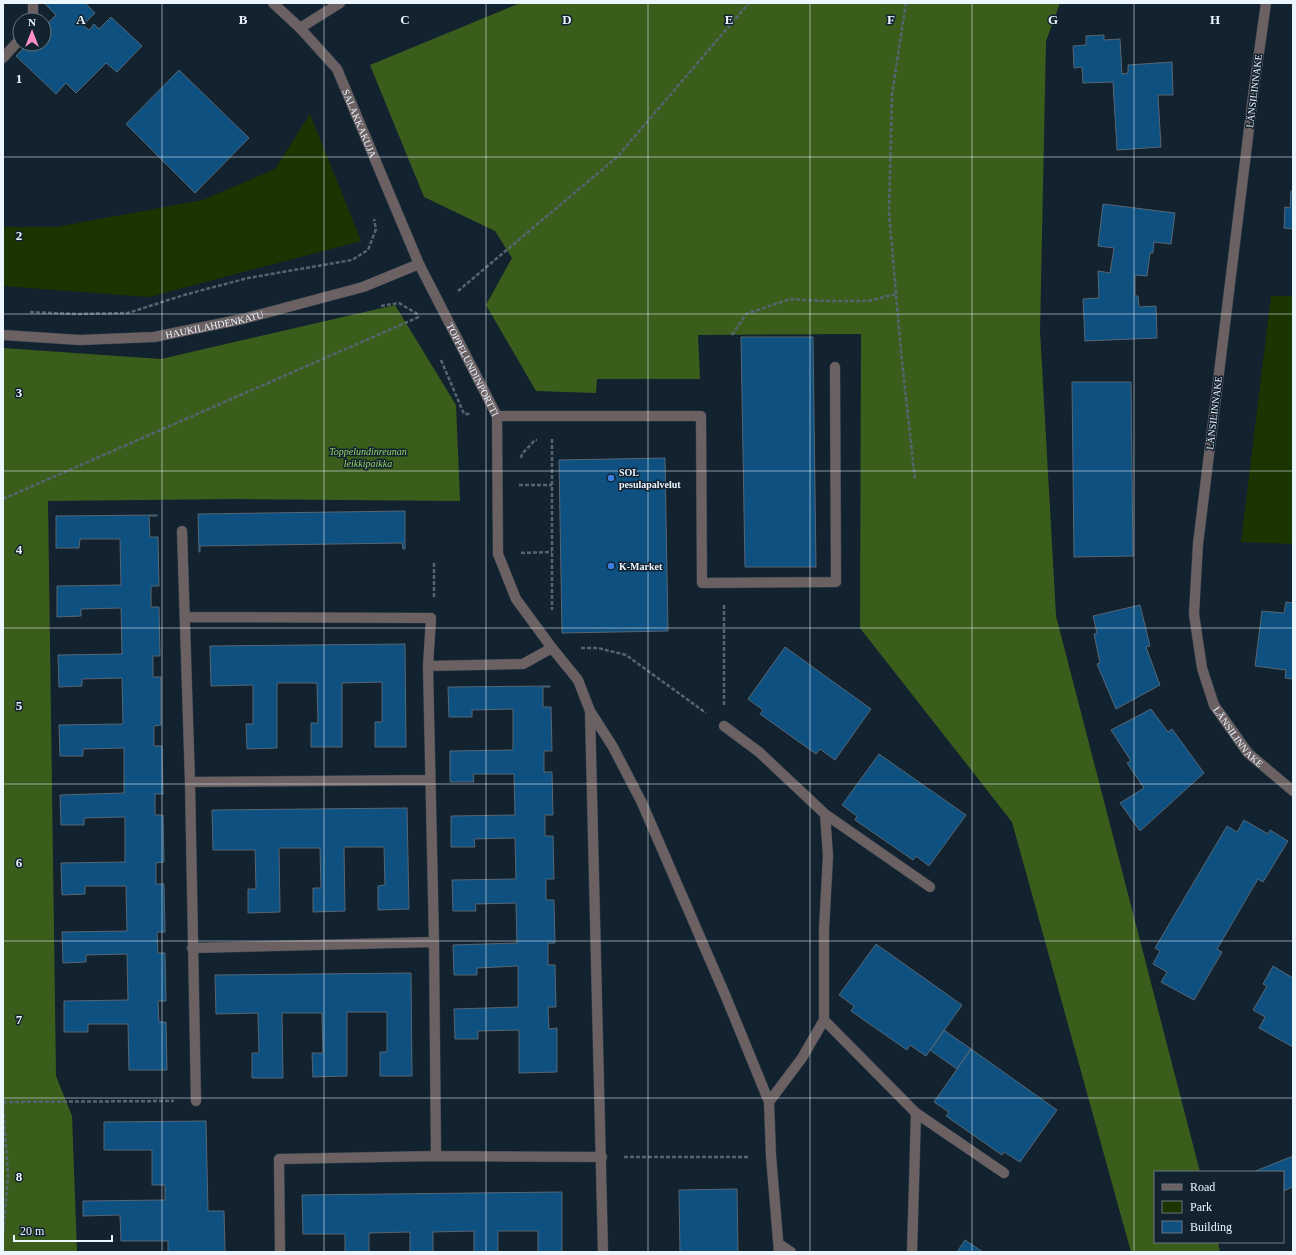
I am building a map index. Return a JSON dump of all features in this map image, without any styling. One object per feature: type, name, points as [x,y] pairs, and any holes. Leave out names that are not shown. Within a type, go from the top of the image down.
[{"type":"street","name":"SALAKKAKUJA","points":[[273,3],[300,28],[337,69],[419,264]]},
{"type":"street","points":[[300,28],[340,3]]},
{"type":"street","name":"LÄNSILINNAKE","points":[[1266,3],[1254,88],[1198,544],[1194,614],[1202,668],[1214,705],[1248,754],[1293,791]]},
{"type":"street","points":[[3,58],[12,48]]},
{"type":"street","name":"HAUKILAHDENKATU","points":[[3,335],[80,340],[154,337],[243,319],[356,289],[419,264]]},
{"type":"street","name":"TOPPELUNDINPORTTI","points":[[419,264],[497,416],[498,554]]},
{"type":"street","points":[[497,416],[701,416],[702,583],[836,582],[834,367]]},
{"type":"street","points":[[182,531],[186,617],[196,1101]]},
{"type":"street","points":[[498,554],[516,598],[552,648],[578,680],[590,711],[613,747],[642,803],[726,996],[768,1102],[779,1248],[791,1252]]},
{"type":"street","points":[[186,617],[431,618],[428,666],[434,942],[436,1156]]},
{"type":"street","points":[[428,666],[523,664],[552,648]]},
{"type":"street","points":[[590,711],[604,1252]]},
{"type":"street","points":[[724,726],[759,752],[825,814],[930,887]]},
{"type":"street","points":[[190,782],[430,780]]},
{"type":"street","points":[[768,1102],[802,1058],[824,1020],[824,929],[828,856],[825,814]]},
{"type":"street","points":[[192,948],[434,942]]},
{"type":"street","points":[[824,1020],[916,1113],[1004,1173]]},
{"type":"street","points":[[912,1252],[916,1113]]},
{"type":"street","points":[[280,1252],[279,1159],[436,1156],[602,1158]]},
{"type":"path","points":[[464,286],[616,157],[749,3]]},
{"type":"path","points":[[906,3],[892,94],[889,212],[901,352],[915,480]]},
{"type":"path","points":[[29,312],[76,314],[128,313],[184,295],[248,278],[352,260],[368,250],[376,229],[374,216]]},
{"type":"path","points":[[732,335],[746,314],[790,299],[868,301],[896,294]]},
{"type":"path","points":[[3,499],[422,316]]},
{"type":"path","points":[[547,438],[552,436],[552,611]]},
{"type":"path","points":[[520,460],[522,454],[535,440],[541,439]]},
{"type":"path","points":[[498,485],[552,485]]},
{"type":"path","points":[[498,554],[552,552]]},
{"type":"path","points":[[434,561],[434,599]]},
{"type":"path","points":[[724,583],[724,726]]},
{"type":"path","points":[[552,648],[598,648],[626,656],[724,726]]},
{"type":"path","points":[[3,1238],[8,1175],[3,1102],[196,1101]]},
{"type":"path","points":[[602,1158],[771,1156]]},
{"type":"green space","points":[[520,3],[1060,3],[1046,41],[1040,331],[1056,616],[1200,1171],[1154,1171],[1154,1243],[1218,1243],[1220,1252],[1131,1252],[1012,822],[860,628],[861,334],[698,335],[700,379],[597,379],[596,393],[536,391],[486,305],[512,258],[495,231],[424,197],[370,65]]},
{"type":"green space","points":[[310,114],[361,241],[149,297],[3,286],[3,227],[56,227],[203,200],[275,169]]},
{"type":"green space","points":[[1271,296],[1293,296],[1293,544],[1241,542]]},
{"type":"green space","name":"Toppelundinreunan leikkipaikka","points":[[395,305],[456,405],[460,501],[236,499],[48,501],[56,1076],[72,1116],[77,1252],[3,1252],[3,348],[161,359]]},
{"type":"building","points":[[85,3],[95,13],[83,25],[89,30],[94,24],[99,29],[111,17],[142,46],[117,72],[106,63],[76,93],[66,83],[56,94],[16,56],[20,52],[52,52],[52,19],[56,15],[45,4]]},
{"type":"building","points":[[1104,35],[1104,40],[1120,39],[1122,74],[1128,73],[1128,65],[1172,62],[1173,95],[1158,95],[1161,147],[1117,150],[1113,82],[1083,83],[1082,67],[1074,68],[1073,46],[1086,45],[1086,36]]},
{"type":"building","points":[[179,70],[249,138],[195,193],[126,124]]},
{"type":"building","points":[[1291,191],[1293,191],[1293,229],[1284,228],[1285,207],[1290,208]]},
{"type":"building","points":[[1103,204],[1175,213],[1171,244],[1154,242],[1153,253],[1150,253],[1147,276],[1135,275],[1135,296],[1138,296],[1139,307],[1156,306],[1157,338],[1085,341],[1083,299],[1099,298],[1098,271],[1110,273],[1114,248],[1098,246]]},
{"type":"building","points":[[741,337],[813,337],[816,567],[745,567]]},
{"type":"building","points":[[1072,382],[1131,382],[1133,556],[1074,557]]},
{"type":"building","points":[[665,458],[668,631],[562,633],[559,460]]},
{"type":"building","points":[[405,511],[405,549],[403,549],[402,543],[200,546],[199,552],[198,514]]},
{"type":"building","points":[[157,515],[149,516],[150,537],[158,537],[159,586],[151,586],[151,607],[159,607],[160,656],[153,656],[153,677],[161,677],[161,725],[154,726],[154,746],[162,746],[163,794],[155,794],[155,815],[163,815],[164,862],[156,863],[156,884],[164,884],[165,932],[157,932],[158,953],[165,953],[166,1001],[158,1001],[159,1022],[166,1022],[167,1070],[129,1070],[128,1024],[88,1024],[88,1032],[64,1032],[64,1001],[128,1000],[127,954],[86,955],[86,962],[63,963],[62,932],[127,931],[126,886],[85,886],[85,894],[62,895],[61,863],[125,862],[125,817],[84,818],[84,825],[61,825],[60,795],[124,793],[124,748],[83,749],[83,756],[60,756],[59,725],[123,724],[122,678],[82,679],[82,686],[59,687],[58,655],[122,654],[121,608],[81,609],[81,616],[57,617],[57,586],[121,585],[120,539],[80,539],[79,548],[56,548],[56,516]]},
{"type":"building","points":[[1286,602],[1293,603],[1293,679],[1285,678],[1286,670],[1255,666],[1262,611],[1284,613]]},
{"type":"building","points":[[1140,605],[1150,646],[1146,647],[1160,685],[1116,709],[1097,664],[1100,663],[1094,634],[1097,633],[1093,616]]},
{"type":"building","points":[[405,644],[406,747],[375,747],[375,722],[382,722],[382,682],[342,683],[342,747],[311,747],[311,723],[318,723],[317,683],[277,683],[277,748],[247,749],[246,724],[253,724],[253,685],[211,686],[210,646]]},
{"type":"building","points":[[785,647],[871,709],[835,760],[820,749],[816,754],[760,714],[763,710],[748,699]]},
{"type":"building","points":[[550,686],[543,687],[543,707],[551,707],[552,751],[544,751],[544,772],[552,772],[553,815],[545,815],[545,836],[553,836],[554,879],[546,879],[546,900],[554,900],[555,943],[548,943],[548,965],[555,965],[556,1007],[548,1007],[549,1029],[557,1028],[557,1072],[519,1073],[519,1030],[478,1031],[478,1039],[455,1039],[454,1009],[518,1007],[518,966],[477,968],[477,975],[454,975],[453,945],[517,943],[516,903],[475,904],[476,911],[453,911],[452,880],[516,879],[515,838],[474,839],[475,847],[451,847],[451,816],[515,815],[514,774],[473,774],[474,782],[450,782],[450,751],[513,750],[513,709],[472,710],[472,717],[449,717],[448,687]]},
{"type":"building","points":[[1151,709],[1168,732],[1172,729],[1204,773],[1140,831],[1120,803],[1144,788],[1127,763],[1131,761],[1111,730]]},
{"type":"building","points":[[879,754],[966,815],[929,866],[916,856],[913,860],[855,820],[857,816],[842,805]]},
{"type":"building","points":[[407,808],[409,909],[378,910],[378,886],[385,885],[384,847],[344,847],[345,911],[313,912],[313,888],[321,888],[320,848],[279,848],[280,912],[248,913],[248,889],[256,889],[255,850],[213,850],[212,810]]},
{"type":"building","points":[[1244,820],[1268,834],[1270,830],[1288,841],[1263,882],[1258,879],[1217,949],[1222,952],[1194,1000],[1161,982],[1167,972],[1153,964],[1160,951],[1155,948],[1227,826],[1237,832]]},
{"type":"building","points":[[876,944],[962,1005],[926,1056],[910,1045],[907,1050],[851,1011],[854,1006],[839,995]]},
{"type":"building","points":[[1273,966],[1293,978],[1293,1047],[1259,1028],[1265,1017],[1253,1010],[1267,986],[1263,984]]},
{"type":"building","points":[[411,973],[412,1076],[380,1076],[380,1052],[387,1052],[387,1012],[347,1012],[347,1076],[313,1077],[312,1053],[323,1053],[322,1013],[282,1013],[283,1078],[252,1078],[252,1053],[259,1053],[258,1013],[216,1014],[215,975]]},
{"type":"building","points":[[944,1030],[971,1049],[957,1069],[930,1050]]},
{"type":"building","points":[[971,1049],[1057,1110],[1020,1162],[1004,1152],[1002,1155],[946,1116],[949,1112],[934,1102]]},
{"type":"building","points":[[206,1121],[208,1211],[224,1211],[225,1252],[168,1252],[168,1241],[121,1241],[120,1215],[83,1216],[83,1201],[165,1200],[165,1185],[152,1185],[152,1150],[104,1150],[104,1122]]},
{"type":"building","points":[[1293,1156],[1293,1187],[1284,1191],[1284,1171],[1256,1171]]},
{"type":"building","points":[[737,1189],[738,1252],[680,1252],[679,1190]]},
{"type":"building","points":[[562,1192],[562,1252],[538,1252],[538,1231],[498,1231],[498,1252],[474,1252],[474,1231],[433,1232],[433,1252],[410,1252],[410,1232],[369,1233],[369,1252],[345,1252],[345,1234],[303,1234],[302,1195]]},
{"type":"building","points":[[965,1240],[983,1252],[957,1252]]},
{"type":"place","name":"SOL pesulapalvelut","points":[[611,478]]},
{"type":"place","name":"K-Market","points":[[611,566]]}]
